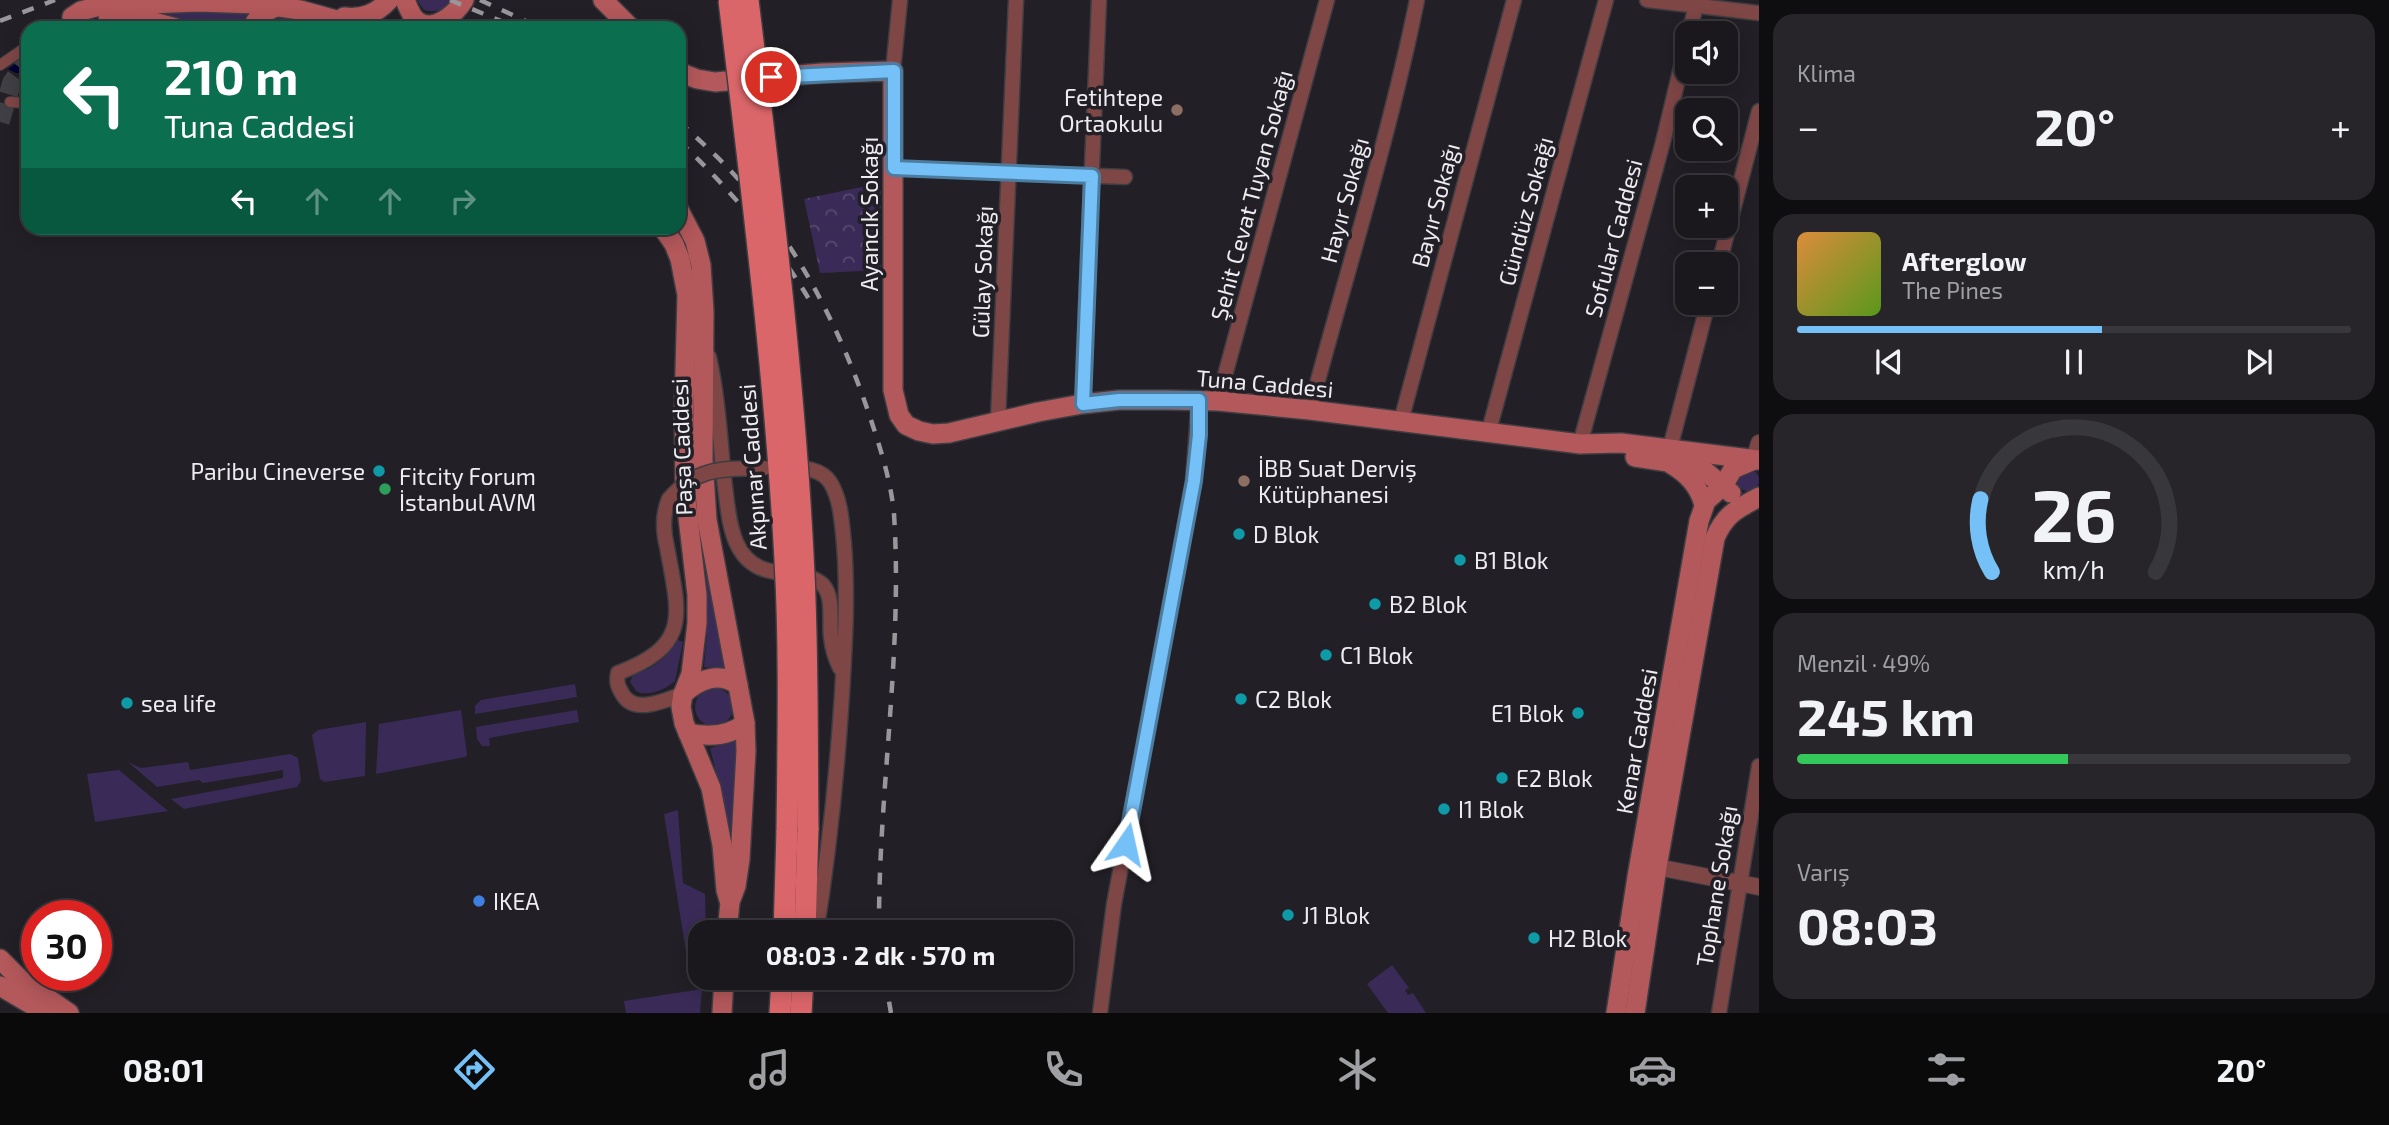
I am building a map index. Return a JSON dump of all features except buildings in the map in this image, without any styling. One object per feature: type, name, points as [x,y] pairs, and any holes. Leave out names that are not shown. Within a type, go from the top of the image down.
[{"type":"main road","points":[[150,21],[135,17],[72,17],[81,11],[99,6],[230,2],[356,18],[382,9],[389,0]]},
{"type":"main road","points":[[405,0],[418,21]]},
{"type":"main road","points":[[438,21],[449,17],[465,0]]},
{"type":"main road","points":[[464,21],[465,0]]},
{"type":"main road","points":[[603,0],[624,21]]},
{"type":"main road","name":"Akpınar Caddesi","points":[[729,0],[766,320],[781,499],[804,920]]},
{"type":"main road","name":"Akpınar Caddesi","points":[[748,0],[779,269],[799,503],[806,631],[797,830],[786,920]]},
{"type":"main road","points":[[256,21],[263,13],[278,6]]},
{"type":"main road","points":[[324,15],[343,21]]},
{"type":"main road","points":[[686,75],[715,82],[822,73],[894,71]]},
{"type":"main road","name":"Ayancık Sokağı","points":[[894,71],[893,390],[899,415],[906,425]]},
{"type":"main road","name":"Paşa Caddesi","points":[[686,224],[695,241],[701,265],[704,335],[703,460],[707,520],[738,685]]},
{"type":"main road","name":"Paşa Caddesi","points":[[668,235],[680,259],[687,295],[685,491],[698,623],[691,674],[682,694]]},
{"type":"main road","name":"Tuna Caddesi","points":[[906,425],[919,431],[949,433],[1083,404],[1119,400],[1209,401],[1310,410],[1580,444],[1601,453],[1758,457]]},
{"type":"main road","points":[[1669,455],[1694,482],[1704,505]]},
{"type":"main road","name":"Tuna Caddesi","points":[[1669,455],[1695,466],[1738,498],[1755,501]]},
{"type":"main road","points":[[1704,505],[1714,492],[1723,486],[1733,469],[1758,457]]},
{"type":"main road","name":"Kenar Caddesi","points":[[1635,1013],[1657,867],[1715,538],[1724,520],[1755,501]]},
{"type":"main road","name":"Kenar Caddesi","points":[[1616,1013],[1680,626],[1704,505]]},
{"type":"main road","points":[[728,920],[740,859],[745,723],[738,685],[730,680],[705,679],[682,694],[681,708],[688,733],[711,788],[730,902]]},
{"type":"main road","points":[[688,733],[716,735],[730,732],[745,723]]},
{"type":"main road","points":[[0,959],[35,991],[69,1013]]},
{"type":"main road","points":[[0,986],[46,1013]]},
{"type":"main road","points":[[722,1013],[723,990]]},
{"type":"main road","points":[[780,1013],[781,990]]},
{"type":"main road","points":[[802,1013],[803,990]]},
{"type":"street","name":"Ayancık Sokağı","points":[[894,71],[900,0]]},
{"type":"street","name":"Gülay Sokağı","points":[[998,421],[1016,0]]},
{"type":"street","points":[[1083,404],[1099,0]]},
{"type":"street","name":"Şehit Cevat Tuyan Sokağı","points":[[1100,1013],[1114,904],[1194,481],[1199,435],[1327,0]]},
{"type":"street","name":"Hayır Sokağı","points":[[1310,410],[1406,57],[1418,0]]},
{"type":"street","name":"Bayır Sokağı","points":[[1401,421],[1514,0]]},
{"type":"street","name":"Gündüz Sokağı","points":[[1488,434],[1606,0]]},
{"type":"street","points":[[1647,0],[1759,13]]},
{"type":"street","points":[[1692,21],[1696,6]]},
{"type":"street","points":[[0,65],[21,51]]},
{"type":"street","name":"Sofular Caddesi","points":[[1580,444],[1677,84]]},
{"type":"street","points":[[10,102],[21,103]]},
{"type":"street","points":[[1721,252],[1759,111]]},
{"type":"street","points":[[894,168],[1125,177]]},
{"type":"street","points":[[1669,455],[1705,315]]},
{"type":"street","points":[[704,335],[714,379],[727,500],[736,543],[745,558],[758,567],[815,579],[825,587],[829,597],[831,639],[843,675]]},
{"type":"street","points":[[682,694],[661,702],[632,705],[626,700],[617,683],[618,673],[645,663],[658,654],[674,630],[677,617],[663,522],[669,499],[693,477],[721,469],[806,468],[819,472],[828,479],[834,490],[842,529],[845,564],[843,675],[830,837],[818,920]]},
{"type":"street","name":"Tophane Sokağı","points":[[1719,1013],[1759,766]]},
{"type":"street","points":[[1657,867],[1759,887]]},
{"type":"street","points":[[802,1013],[807,990]]},
{"type":"green space","points":[[417,0],[452,0],[444,9],[432,11],[424,10]]},
{"type":"green space","points":[[155,11],[248,12],[244,21],[184,21]]},
{"type":"green space","points":[[279,18],[306,21],[275,21]]},
{"type":"green space","points":[[881,183],[881,270],[820,273],[804,199]]},
{"type":"green space","points":[[1748,469],[1756,472],[1759,480],[1756,488],[1748,491],[1740,488],[1737,480],[1740,472]]},
{"type":"green space","points":[[707,574],[727,669],[704,667]]},
{"type":"green space","points":[[678,640],[683,642],[675,681],[657,691],[637,692],[630,682],[633,675],[659,662]]},
{"type":"green space","points":[[575,684],[577,697],[475,714],[475,706],[481,700]]},
{"type":"green space","points":[[714,688],[728,693],[733,707],[728,721],[714,726],[700,721],[695,707],[700,693]]},
{"type":"green space","points":[[461,710],[467,755],[465,757],[376,774],[379,724]]},
{"type":"green space","points":[[577,710],[579,722],[489,738],[490,746],[482,746],[477,739],[476,727]]},
{"type":"green space","points":[[366,722],[365,776],[324,782],[320,779],[312,735],[318,730]]},
{"type":"green space","points":[[738,740],[730,852],[724,804],[710,748]]},
{"type":"green space","points":[[290,754],[298,758],[301,781],[297,787],[184,809],[171,799],[283,778],[283,770],[203,783],[199,780],[157,787],[128,762],[141,768],[188,762],[190,770]]},
{"type":"green space","points":[[119,770],[168,811],[95,822],[87,774]]},
{"type":"green space","points":[[678,810],[683,883],[705,894],[706,920],[688,920],[686,952],[664,814]]},
{"type":"green space","points":[[1392,965],[1409,988],[1405,990],[1408,995],[1413,993],[1426,1013],[1388,1013],[1367,984]]},
{"type":"green space","points":[[702,990],[700,1013],[626,1013],[624,1001]]},
{"type":"water","points":[[21,60],[21,73],[8,69]]},
{"type":"tunnel","points":[[0,122],[12,82],[21,70]]},
{"type":"railway","points":[[0,21],[55,0]]},
{"type":"railway","points":[[450,0],[501,21]]},
{"type":"railway","points":[[480,0],[526,21]]},
{"type":"railway","points":[[686,128],[752,195],[774,223],[811,282],[856,378],[887,475],[894,514],[896,566],[879,920]]},
{"type":"railway","points":[[686,148],[752,219],[813,306]]},
{"type":"railway","points":[[887,990],[891,1013]]},
{"type":"place","name":"Fetihtepe Ortaokulu","points":[[1177,110]]},
{"type":"place","name":"Paribu Cineverse","points":[[379,471]]},
{"type":"place","name":"İBB Suat Derviş Kütüphanesi","points":[[1244,481]]},
{"type":"place","name":"Fitcity Forum İstanbul AVM","points":[[385,489]]},
{"type":"place","name":"D Blok","points":[[1239,534]]},
{"type":"place","name":"B1 Blok","points":[[1460,560]]},
{"type":"place","name":"B2 Blok","points":[[1375,604]]},
{"type":"place","name":"C1 Blok","points":[[1326,655]]},
{"type":"place","name":"C2 Blok","points":[[1241,699]]},
{"type":"place","name":"sea life","points":[[127,703]]},
{"type":"place","name":"E1 Blok","points":[[1578,713]]},
{"type":"place","name":"E2 Blok","points":[[1502,778]]},
{"type":"place","name":"I1 Blok","points":[[1444,809]]},
{"type":"place","name":"IKEA","points":[[479,901]]},
{"type":"place","name":"J1 Blok","points":[[1288,915]]},
{"type":"place","name":"H2 Blok","points":[[1534,938]]},
{"type":"route","points":[[771,77],[894,71],[894,168],[1092,176],[1083,404],[1119,400],[1199,400],[1199,435],[1194,481],[1126,844]]}]
